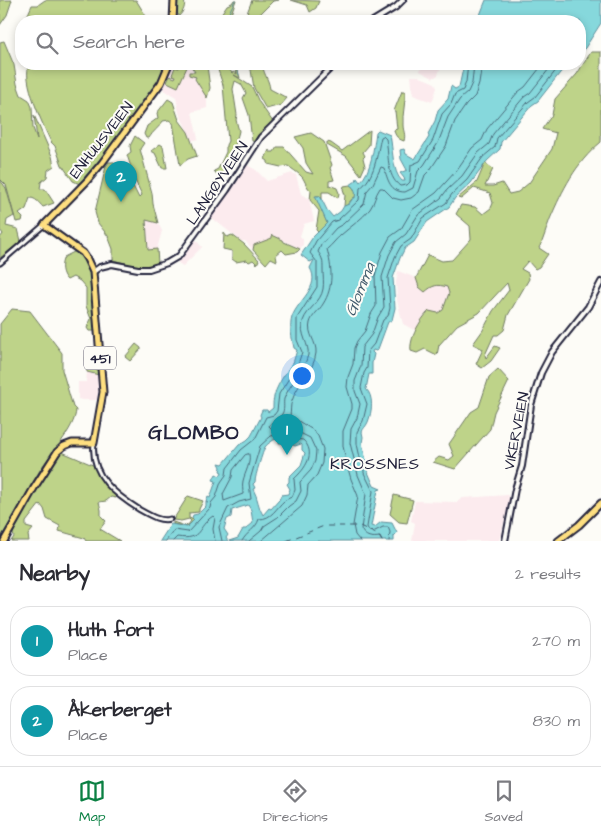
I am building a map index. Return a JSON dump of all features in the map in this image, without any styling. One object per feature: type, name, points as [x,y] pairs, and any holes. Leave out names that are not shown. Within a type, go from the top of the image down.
[{"type":"main road","points":[[173,15],[174,0]]},
{"type":"main road","points":[[383,15],[403,0]]},
{"type":"main road","name":"ENHUUSVEIEN","points":[[44,225],[102,163],[161,83],[167,70]]},
{"type":"main road","name":"LANGØYVEIEN","points":[[92,270],[115,264],[135,269],[144,269],[162,264],[179,256],[227,190],[261,137],[329,70]]},
{"type":"main road","points":[[44,225],[83,253],[92,270]]},
{"type":"main road","name":"451","points":[[92,270],[103,392],[94,443]]},
{"type":"main road","name":"VIKERVEIEN","points":[[505,541],[515,489],[522,466],[531,404],[542,373],[552,352],[588,307],[601,282]]},
{"type":"main road","points":[[4,541],[57,452],[64,446],[72,443],[94,443]]},
{"type":"main road","points":[[558,541],[579,525],[601,503]]},
{"type":"street","points":[[0,263],[44,225]]},
{"type":"street","points":[[94,443],[96,466],[109,488],[148,515],[164,520],[170,519]]},
{"type":"shaded area","points":[[169,70],[193,70],[203,76],[201,88],[207,98],[207,108],[192,112],[198,139],[192,141],[179,113],[176,97],[162,87]]},
{"type":"shaded area","points":[[440,70],[438,75],[433,78],[420,71]]},
{"type":"shaded area","points":[[411,76],[418,76],[435,83],[437,88],[432,102],[413,95]]},
{"type":"shaded area","points":[[247,165],[256,170],[267,181],[292,173],[296,175],[301,194],[309,199],[314,221],[304,224],[300,236],[303,239],[303,245],[300,249],[272,235],[272,238],[254,245],[253,250],[245,241],[241,241],[212,218],[212,215]]},
{"type":"shaded area","points":[[146,220],[158,223],[162,231],[157,249],[148,251]]},
{"type":"shaded area","points":[[195,239],[202,247],[182,267],[176,260],[189,248]]},
{"type":"shaded area","points":[[398,271],[416,278],[419,287],[425,292],[432,286],[438,285],[448,289],[449,293],[443,310],[438,313],[425,315],[416,331],[403,324],[397,300],[396,282]]},
{"type":"shaded area","points":[[87,372],[99,375],[102,394],[96,400],[78,399],[78,382],[86,382]]},
{"type":"shaded area","points":[[508,495],[510,501],[499,541],[412,541],[415,523],[411,521],[415,501],[457,502],[462,498]]},
{"type":"green space","points":[[0,0],[12,0],[7,15],[0,25]]},
{"type":"green space","points":[[45,0],[136,0],[145,15],[28,15],[32,5],[38,5]]},
{"type":"green space","points":[[177,0],[184,0],[182,13],[178,15],[176,11]]},
{"type":"green space","points":[[236,0],[231,14],[221,15],[227,5]]},
{"type":"green space","points":[[252,0],[279,0],[273,1],[259,15],[246,15]]},
{"type":"green space","points":[[291,0],[319,1],[316,8],[310,12],[307,5]]},
{"type":"green space","points":[[4,41],[14,65],[21,95],[29,100],[32,107],[33,128],[37,139],[34,115],[52,156],[54,166],[48,170],[47,177],[41,182],[40,189],[45,189],[54,203],[43,207],[36,200],[30,198],[26,209],[19,214],[23,218],[22,221],[16,222],[6,185],[0,179],[0,42]]},
{"type":"green space","points":[[591,52],[601,52],[601,142],[577,168],[560,197],[539,248],[548,254],[539,267],[535,269],[528,261],[521,269],[528,273],[529,279],[508,315],[504,330],[498,335],[494,335],[485,355],[486,358],[495,346],[500,348],[491,361],[482,368],[476,364],[483,349],[473,344],[493,311],[509,290],[507,283],[479,313],[457,325],[439,345],[437,355],[425,349],[417,353],[411,351],[413,335],[422,319],[429,311],[438,313],[443,310],[449,293],[447,287],[444,286],[438,285],[425,292],[419,287],[416,278],[428,255],[442,261],[452,260],[471,239],[470,226],[456,214],[461,205],[475,207],[483,214],[491,208],[493,203],[490,193],[474,188],[461,199],[458,198],[477,182],[485,163],[493,169],[485,186],[502,183],[509,194],[518,192],[529,183],[552,149],[556,133],[542,129],[552,115],[555,99],[580,70],[586,70],[586,60]]},
{"type":"green space","points":[[28,70],[167,70],[163,79],[82,185],[73,181],[62,165],[55,146],[43,125],[28,80]]},
{"type":"green space","points":[[174,70],[186,70],[178,87],[167,82],[170,76],[175,78],[176,76],[172,75]]},
{"type":"green space","points":[[194,70],[208,70],[210,88],[207,98],[195,79],[196,77],[189,75],[189,72],[195,72]]},
{"type":"green space","points":[[218,70],[230,70],[232,73],[237,74],[236,70],[238,70],[240,78],[234,75],[252,87],[259,102],[273,122],[256,142],[252,141],[249,115],[243,98],[246,93],[241,84],[235,81],[233,89],[239,131],[235,146],[236,153],[234,162],[231,166],[227,167],[221,179],[214,171],[218,169],[226,152],[228,141],[223,85]]},
{"type":"green space","points":[[251,70],[264,70],[270,89],[287,98],[281,105],[266,109],[254,88]]},
{"type":"green space","points":[[402,91],[405,91],[404,141],[397,137],[394,130],[397,129],[394,111]]},
{"type":"green space","points":[[168,99],[173,102],[179,120],[188,132],[197,156],[188,159],[180,165],[173,123],[169,120],[163,121],[149,138],[146,138],[144,134],[147,126],[158,118],[157,113]]},
{"type":"green space","points":[[370,130],[369,145],[363,152],[365,166],[361,175],[346,156],[327,145],[327,142],[342,151]]},
{"type":"green space","points":[[311,133],[324,142],[332,165],[330,168],[334,180],[329,181],[329,185],[337,188],[339,193],[338,198],[329,192],[322,192],[322,199],[320,196],[316,196],[327,223],[318,232],[316,230],[319,211],[310,200],[311,191],[303,178],[288,166],[281,167],[268,164],[268,161],[265,159],[269,150],[274,152],[277,147],[284,147],[306,172],[313,174],[306,163],[303,148],[295,137]]},
{"type":"green space","points":[[135,136],[144,143],[140,149],[158,223],[146,220],[148,250],[157,249],[158,263],[140,267],[113,260],[113,249],[108,236],[98,223],[95,212],[106,166],[109,162],[114,162],[128,176],[139,198],[142,195],[133,176],[127,155],[131,152],[130,146]]},
{"type":"green space","points":[[160,144],[163,146],[167,168],[162,168],[155,153],[151,151]]},
{"type":"green space","points":[[0,180],[6,188],[14,216],[7,220],[6,226],[18,229],[21,241],[0,258],[0,238],[3,234],[0,230]]},
{"type":"green space","points":[[350,185],[356,193],[355,198],[344,206],[345,195],[343,189],[344,186]]},
{"type":"green space","points":[[224,233],[227,237],[232,235],[244,244],[259,260],[257,264],[253,260],[249,262],[247,260],[236,262],[232,259],[232,251],[223,249]]},
{"type":"green space","points":[[272,235],[300,249],[297,252],[286,254],[282,250],[276,255],[277,261],[271,258],[266,264],[253,250],[254,245],[272,238]]},
{"type":"green space","points":[[80,251],[85,259],[92,279],[96,331],[89,331],[87,328],[91,319],[86,306],[86,288],[73,277],[67,280],[62,272],[64,257]]},
{"type":"green space","points":[[12,309],[30,311],[62,353],[62,370],[73,407],[76,410],[75,417],[67,433],[40,470],[3,534],[0,536],[0,324]]},
{"type":"green space","points":[[136,344],[141,349],[130,361],[125,357]]},
{"type":"green space","points":[[89,354],[99,355],[99,375],[87,372],[86,357]]},
{"type":"green space","points":[[498,369],[509,381],[494,412],[490,429],[455,469],[433,462],[439,457],[449,460],[454,456],[449,444],[471,412],[479,407],[489,377]]},
{"type":"green space","points":[[62,452],[95,466],[103,483],[116,496],[116,498],[111,497],[106,501],[99,502],[101,516],[106,521],[100,529],[120,541],[86,541],[84,538],[59,531],[60,526],[47,519],[44,509],[40,504],[26,522],[26,527],[33,529],[28,535],[29,541],[11,541],[17,524],[34,490],[48,468]]},
{"type":"green space","points":[[394,495],[413,500],[407,523],[399,522],[390,514]]},
{"type":"green space","points":[[188,496],[203,501],[199,512],[189,513],[189,518],[194,520],[188,527],[173,524],[173,522],[185,526],[191,521],[189,519],[173,520]]},
{"type":"water","points":[[486,0],[601,0],[601,23],[586,46],[586,15],[480,15]]},
{"type":"water","name":"Glomma","points":[[463,70],[562,70],[538,101],[532,105],[501,142],[500,149],[487,161],[471,183],[455,198],[449,207],[427,222],[414,242],[405,248],[400,258],[393,278],[395,308],[392,320],[388,322],[378,349],[372,352],[374,354],[372,374],[369,374],[366,389],[371,400],[371,409],[368,422],[362,432],[362,443],[366,461],[369,462],[368,472],[374,486],[381,489],[378,490],[371,526],[375,527],[381,522],[392,523],[397,533],[394,536],[394,541],[229,541],[238,538],[243,529],[246,529],[253,523],[251,510],[248,505],[232,510],[231,517],[227,519],[224,529],[228,535],[226,538],[228,541],[160,541],[171,524],[187,527],[194,520],[192,518],[193,515],[198,514],[206,506],[208,497],[210,498],[216,481],[213,480],[216,474],[220,476],[222,472],[220,471],[219,463],[223,464],[239,445],[251,436],[261,417],[262,410],[267,410],[268,412],[273,408],[274,396],[278,385],[293,363],[297,350],[294,348],[292,336],[292,317],[313,281],[310,268],[314,260],[310,262],[301,255],[313,237],[327,223],[315,196],[320,196],[333,217],[355,198],[355,190],[350,185],[357,178],[360,182],[364,178],[378,130],[390,135],[396,172],[402,181],[405,181],[400,173],[407,170],[401,159],[400,150],[404,149],[406,154],[415,159],[429,137],[428,134],[438,110],[448,99],[451,86],[455,89],[459,87]],"holes":[[[289,433],[291,435],[289,439],[291,444],[295,446],[302,445],[302,450],[305,453],[301,465],[289,477],[287,484],[290,489],[288,494],[281,495],[271,509],[269,508],[263,515],[253,489],[255,488],[253,484],[265,447],[276,439],[279,440],[279,443],[282,443],[286,439],[285,435],[290,436]]]},
{"type":"waterway","points":[[228,15],[235,0]]},
{"type":"waterway","points":[[238,70],[239,75]]},
{"type":"ferry route","points":[[286,541],[324,526],[360,526],[378,535],[382,541]]},
{"type":"place","name":"Åkerberget","points":[[121,202]]},
{"type":"place","name":"Huth fort","points":[[287,455]]},
{"type":"district","name":"GLOMBO","points":[[194,432]]},
{"type":"district","name":"KROSSNES","points":[[375,463]]}]
